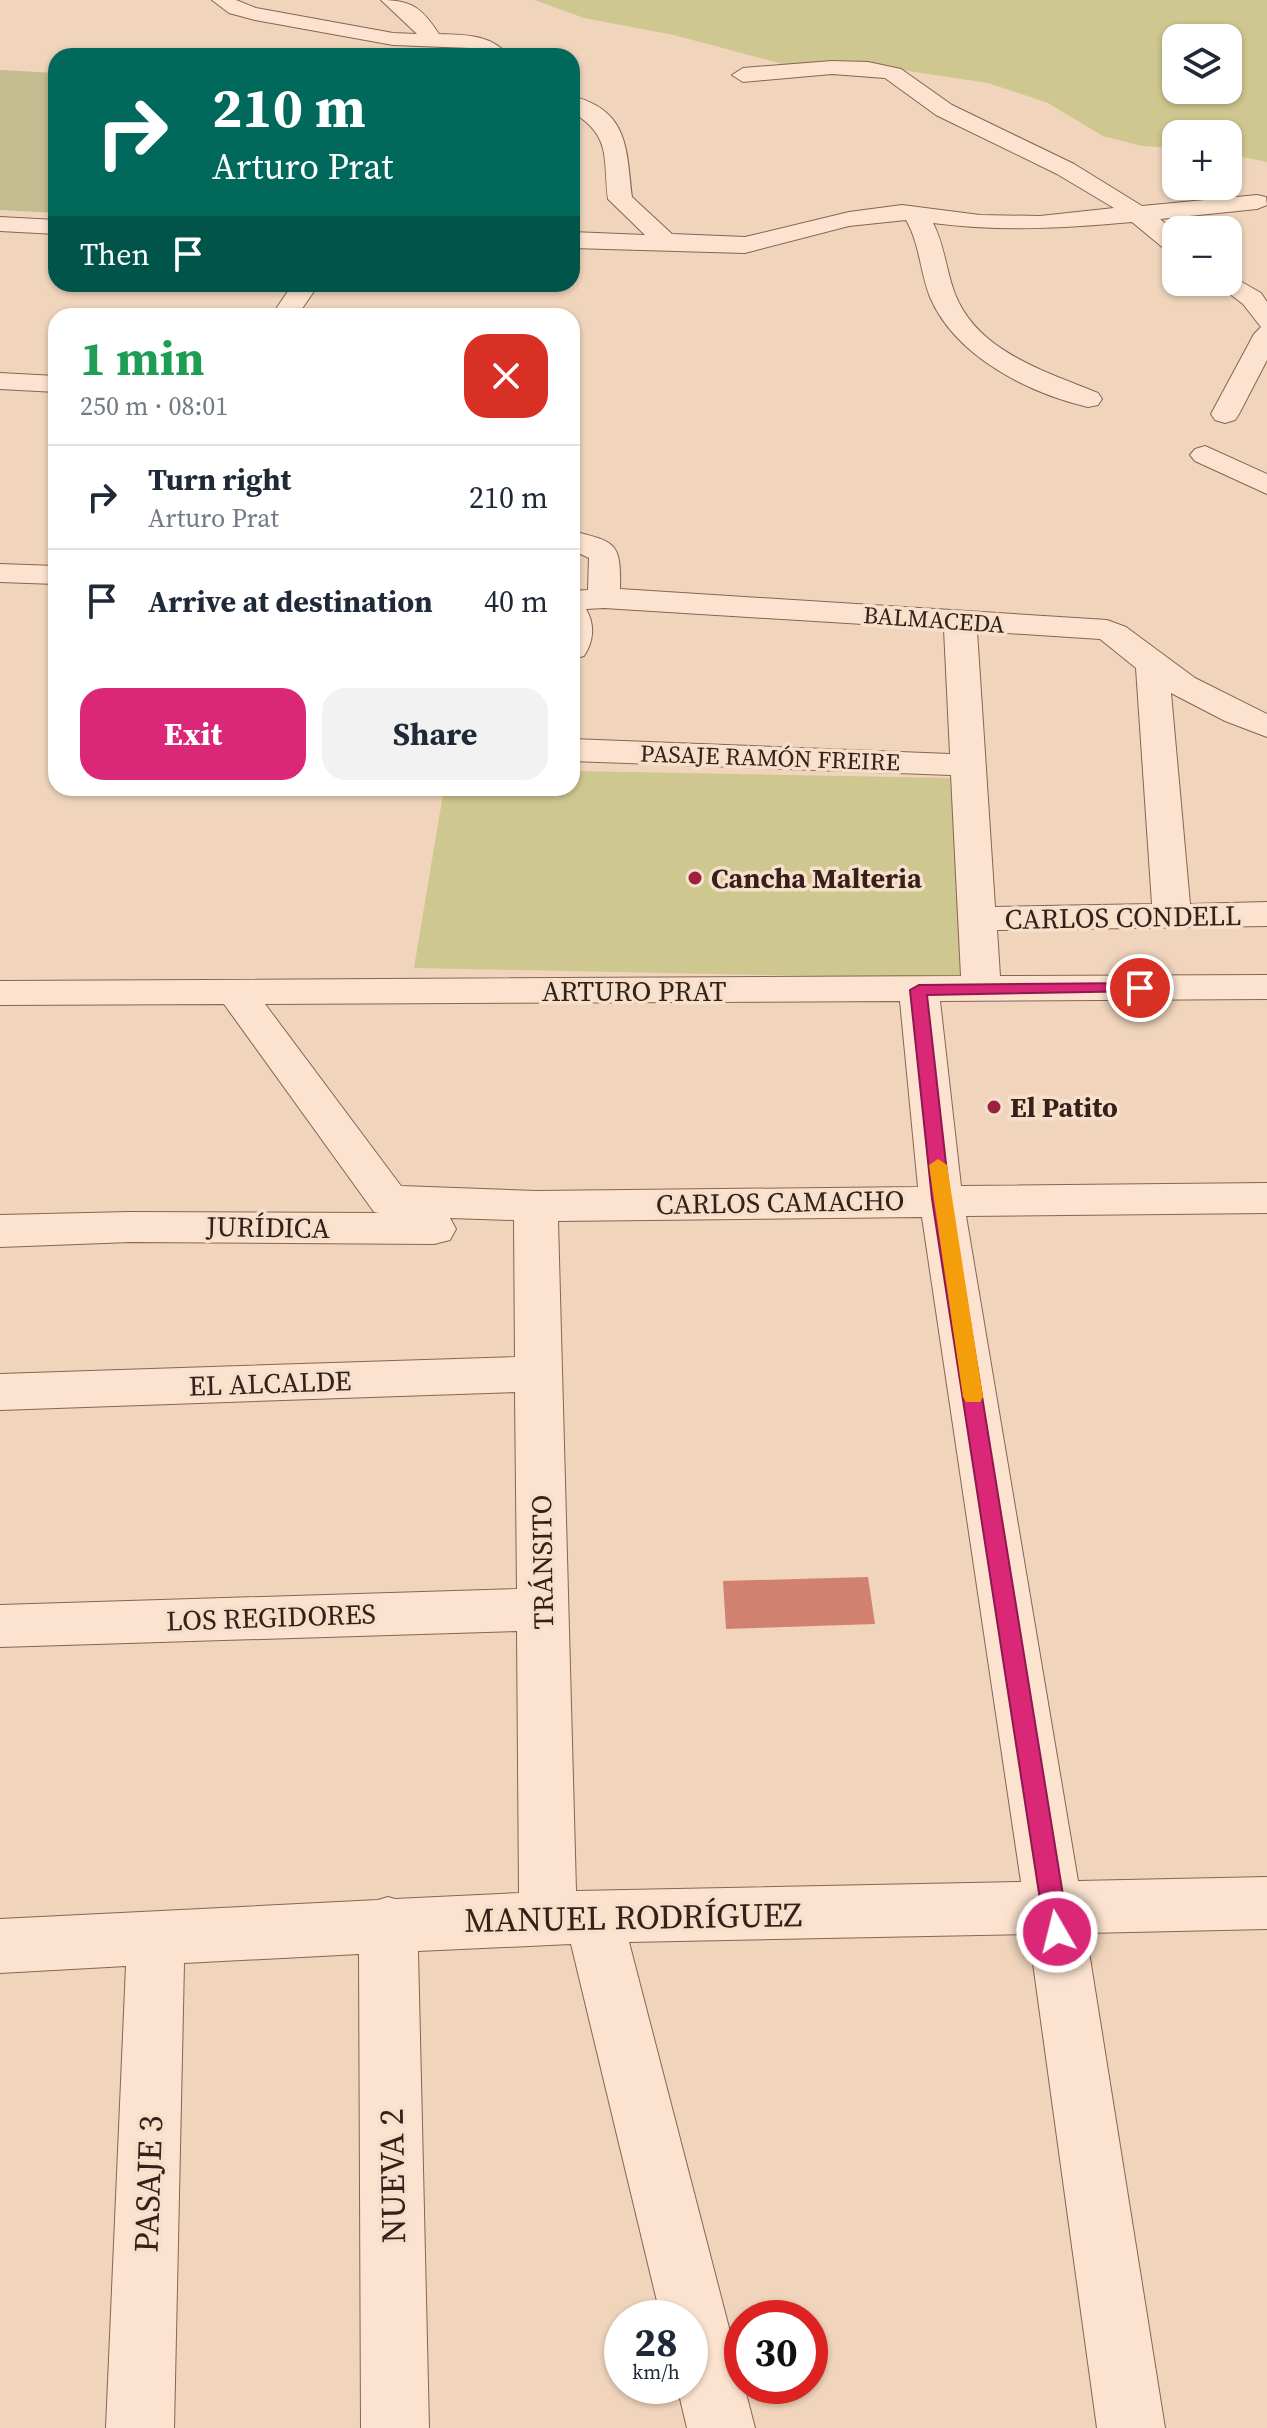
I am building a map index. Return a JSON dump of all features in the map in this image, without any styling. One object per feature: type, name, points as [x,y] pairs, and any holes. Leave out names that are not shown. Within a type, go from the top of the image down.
[{"type":"street","points":[[222,0],[236,9],[255,14],[393,39],[472,42],[488,48]]},
{"type":"street","points":[[391,0],[413,13],[431,40]]},
{"type":"street","points":[[743,75],[856,68],[901,75],[942,109],[1024,146],[1140,213],[1162,233]]},
{"type":"street","points":[[580,108],[612,135],[617,145],[620,199],[662,236],[659,241]]},
{"type":"street","points":[[580,240],[745,245],[849,219],[914,213],[980,222],[1019,223],[1257,202]]},
{"type":"street","points":[[914,213],[927,229],[943,299],[974,344],[1088,399]]},
{"type":"street","points":[[0,224],[48,227]]},
{"type":"street","points":[[1242,278],[1255,273]]},
{"type":"street","points":[[1242,292],[1252,299],[1267,321]]},
{"type":"street","points":[[1225,414],[1267,334]]},
{"type":"street","points":[[0,381],[48,384]]},
{"type":"street","points":[[1205,455],[1267,485]]},
{"type":"street","points":[[580,543],[605,555],[588,600]]},
{"type":"street","points":[[0,573],[48,575]]},
{"type":"street","name":"BALMACEDA","points":[[588,600],[1107,630],[1126,639],[1152,665],[1207,702],[1267,727]]},
{"type":"street","points":[[960,622],[981,989]]},
{"type":"street","points":[[1152,665],[1172,916]]},
{"type":"street","name":"PASAJE RAMÓN FREIRE","points":[[580,750],[968,765]]},
{"type":"street","name":"CARLOS CONDELL","points":[[979,919],[1267,914]]},
{"type":"street","name":"ARTURO PRAT","points":[[0,993],[1267,987]]},
{"type":"street","points":[[919,990],[941,1199],[1131,2428]]},
{"type":"street","name":"CARLOS CAMACHO","points":[[235,992],[389,1201],[536,1218],[941,1199],[1267,1198]]},
{"type":"street","name":"JURÍDICA","points":[[0,1231],[536,1218]]},
{"type":"street","name":"TRÁNSITO","points":[[536,1218],[543,1609],[570,1917],[721,2428]]},
{"type":"street","name":"EL ALCALDE","points":[[0,1392],[539,1374]]},
{"type":"street","name":"LOS REGIDORES","points":[[0,1626],[543,1609]]},
{"type":"street","name":"MANUEL RODRÍGUEZ","points":[[0,1946],[388,1923],[1267,1903]]},
{"type":"street","name":"NUEVA 2","points":[[388,1923],[395,2428]]},
{"type":"street","name":"PASAJE 3","points":[[140,2428],[156,1939]]},
{"type":"shaded area","points":[[535,0],[1267,0],[1267,162],[1242,157],[1242,120],[1162,120],[1162,147],[1142,146],[1103,136],[1048,103],[988,83],[895,69],[794,67],[674,35],[584,18]]},
{"type":"shaded area","points":[[0,70],[48,73],[48,213],[0,210]]},
{"type":"shaded area","name":"Cancha Malteria","points":[[580,771],[950,778],[972,979],[414,968],[443,796],[580,796]]},
{"type":"building","points":[[868,1577],[875,1624],[726,1629],[723,1581]]},
{"type":"slow traffic","points":[[938,1165],[973,1397]]},
{"type":"place","name":"Cancha Malteria","points":[[695,878]]},
{"type":"place","name":"El Patito","points":[[994,1107]]},
{"type":"route","points":[[1057,1932],[941,1199],[919,990],[1140,988]]}]
